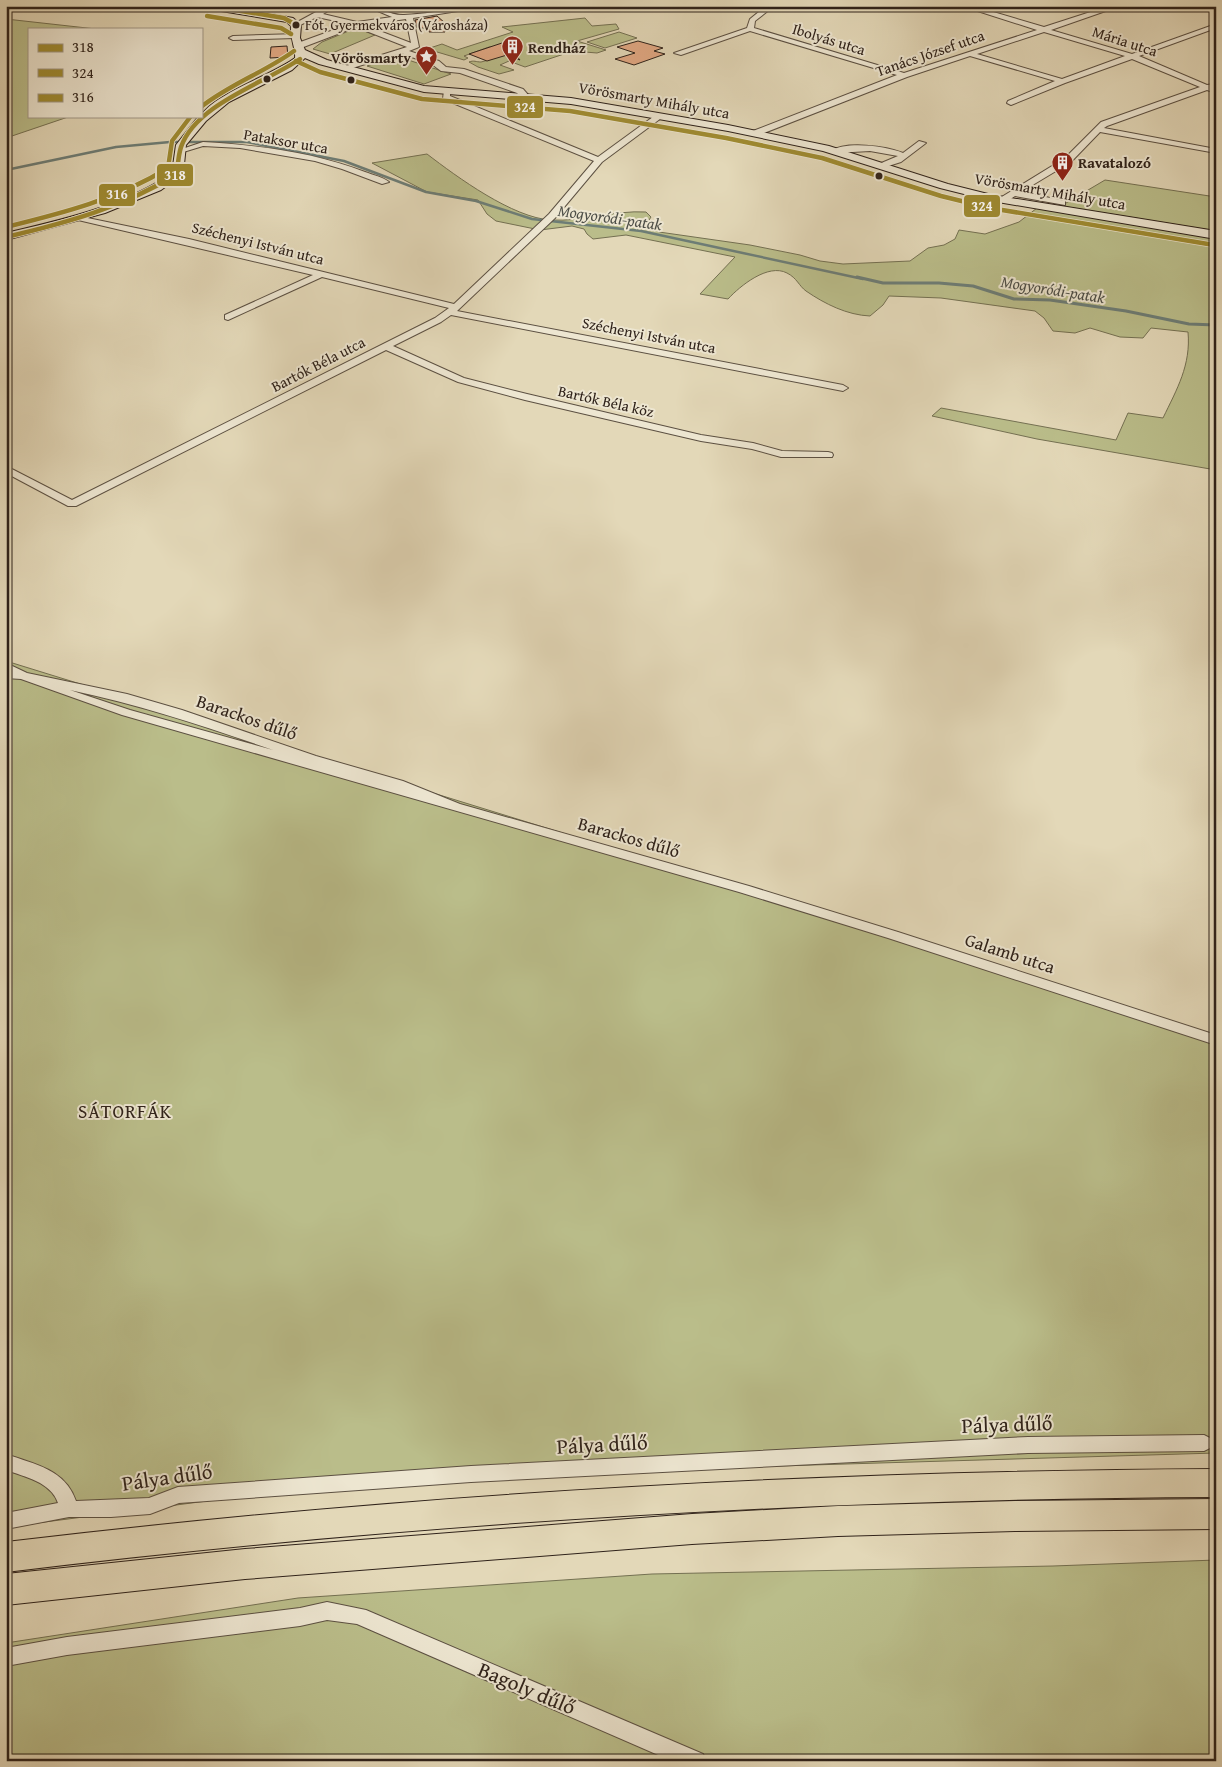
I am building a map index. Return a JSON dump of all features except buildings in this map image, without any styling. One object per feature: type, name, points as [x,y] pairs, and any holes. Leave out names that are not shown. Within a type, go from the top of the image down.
[{"type":"highway","points":[[6,1557],[236,1530],[556,1506],[842,1492],[1216,1483]]},
{"type":"highway","points":[[6,1590],[255,1563],[692,1529],[838,1521],[1014,1516],[1216,1514]]},
{"type":"main road","points":[[209,6],[284,18],[297,47],[318,61],[404,84],[447,92]]},
{"type":"main road","points":[[6,236],[81,218],[157,188],[168,181],[178,171],[182,145],[202,119],[297,47]]},
{"type":"main road","name":"Vörösmarty Mihály utca","points":[[447,92],[571,102],[756,133],[835,151],[957,190],[1003,200],[1050,200],[1216,234]]},
{"type":"street","points":[[297,47],[317,15],[333,6]]},
{"type":"street","points":[[369,6],[398,17]]},
{"type":"street","points":[[233,38],[297,47],[356,24],[487,6]]},
{"type":"street","points":[[678,53],[750,29],[752,20],[771,6]]},
{"type":"street","name":"Mária utca","points":[[965,6],[1132,56],[1216,91]]},
{"type":"street","name":"Tanács József utca","points":[[756,133],[904,75],[1117,6]]},
{"type":"street","points":[[1208,6],[1216,12]]},
{"type":"street","points":[[317,15],[356,24],[415,47]]},
{"type":"street","points":[[409,18],[415,47]]},
{"type":"street","points":[[1011,103],[1062,81],[1216,26]]},
{"type":"street","name":"Ibolyás utca","points":[[750,29],[904,75]]},
{"type":"street","points":[[349,68],[415,47]]},
{"type":"street","name":"Vörösmarty Mihály utca","points":[[402,51],[444,69],[461,71],[520,91],[526,97]]},
{"type":"street","points":[[971,54],[1062,81]]},
{"type":"street","points":[[1003,200],[1068,160],[1104,124],[1216,84]]},
{"type":"street","points":[[447,92],[446,97],[599,160]]},
{"type":"street","name":"Bartók Béla utca","points":[[6,469],[72,504],[438,320],[452,310],[549,219],[599,160],[660,116]]},
{"type":"street","points":[[1100,130],[1216,151]]},
{"type":"street","points":[[882,166],[904,156],[922,144]]},
{"type":"street","name":"Pataksor utca","points":[[182,145],[240,146],[316,159],[345,167],[385,182]]},
{"type":"street","name":"Vörösmarty Mihály utca","points":[[835,151],[850,148],[871,148],[887,150],[904,156]]},
{"type":"street","points":[[1014,193],[1062,203]]},
{"type":"street","name":"Széchenyi István utca","points":[[81,218],[322,274],[452,310],[843,388]]},
{"type":"street","points":[[228,317],[322,274]]},
{"type":"street","name":"Bartók Béla köz","points":[[385,346],[461,380],[525,397],[701,438],[753,446],[781,454],[828,454]]},
{"type":"street","name":"Barackos dűlő","points":[[6,667],[23,676]]},
{"type":"street","name":"Barackos dűlő","points":[[6,674],[127,698],[178,713],[312,759],[398,784],[455,806],[744,889],[792,905]]},
{"type":"street","name":"Galamb utca","points":[[792,905],[893,935],[1216,1040]]},
{"type":"street","name":"Pálya dűlő","points":[[6,1521],[69,1509],[111,1509],[150,1506],[178,1495],[471,1474],[1028,1445],[1204,1443]]},
{"type":"street","points":[[6,1462],[49,1478],[63,1491],[69,1509]]},
{"type":"street","points":[[6,1656],[67,1646],[300,1617],[327,1611],[359,1616]]},
{"type":"street","name":"Bagoly dűlő","points":[[359,1616],[696,1761]]},
{"type":"green space","points":[[585,18],[592,26],[616,24],[619,29],[577,41],[606,50],[597,53],[573,51],[525,67],[509,61],[500,65],[514,70],[499,74],[469,62],[493,59],[511,51],[509,48],[489,47],[464,56],[468,58],[464,60],[427,49],[442,44],[457,50],[513,32],[502,27]]},
{"type":"green space","points":[[6,19],[87,28],[28,28],[28,118],[65,118],[6,138]]},
{"type":"green space","points":[[356,28],[375,35],[330,54],[313,49],[322,42]]},
{"type":"green space","points":[[619,32],[637,38],[605,48],[587,42]]},
{"type":"green space","points":[[396,56],[451,74],[424,84],[367,66]]},
{"type":"green space","points":[[427,154],[486,195],[536,218],[563,220],[646,212],[651,217],[649,220],[650,226],[659,232],[750,245],[820,261],[843,264],[910,261],[928,248],[944,245],[955,239],[959,230],[985,234],[1019,222],[1037,208],[1216,238],[1216,470],[1037,439],[932,416],[941,408],[1116,440],[1128,413],[1163,418],[1178,387],[1185,366],[1188,332],[1151,328],[1143,338],[1120,337],[1090,328],[1075,333],[1053,331],[1044,318],[1035,311],[941,298],[889,296],[883,305],[870,316],[853,314],[821,300],[804,289],[790,275],[780,271],[771,271],[755,277],[728,299],[700,294],[735,257],[626,235],[593,239],[584,229],[572,226],[540,230],[496,221],[487,214],[478,200],[427,192],[372,163]]},
{"type":"green space","points":[[1105,180],[1216,197],[1216,231],[1061,206]]},
{"type":"green space","points":[[6,661],[1216,1035],[1216,1453],[644,1470],[261,1494],[6,1527]]},
{"type":"green space","points":[[1216,1560],[1216,1761],[6,1761],[6,1643],[298,1598],[652,1574],[1053,1566]]},
{"type":"waterway","name":"Mogyoródi-patak","points":[[6,170],[116,147],[170,142],[247,142],[344,161],[426,192],[476,201],[532,219],[641,231],[863,279]]},
{"type":"waterway","name":"Mogyoródi-patak","points":[[857,277],[883,283],[939,283],[973,286],[1014,299],[1050,300],[1126,311],[1189,324],[1216,325]]},
{"type":"transit line","name":"318","points":[[211,6],[284,18],[296,25]]},
{"type":"transit line","name":"324","points":[[207,16],[281,28],[291,34]]},
{"type":"transit line","name":"316","points":[[202,106],[220,92],[283,59],[294,51]]},
{"type":"transit line","name":"318","points":[[6,237],[73,220],[116,206],[158,186],[177,174],[182,144],[192,128],[205,115],[300,59]]},
{"type":"transit line","name":"324","points":[[296,61],[320,72],[422,99],[570,111],[726,138],[822,158],[941,196],[990,208],[1214,245]]},
{"type":"transit line","name":"316","points":[[6,227],[90,205],[131,189],[150,179],[168,168],[172,141],[189,118]]},
{"type":"place","name":"Fót, Gyermekváros (Városháza)","points":[[296,25]]},
{"type":"place","name":"Rendház","points":[[512,66]]},
{"type":"place","name":"Vörösmarty","points":[[427,76]]},
{"type":"place","name":"Ravatalozó","points":[[1062,181]]},
{"type":"district","name":"SÁTORFÁK","points":[[125,1111]]}]
